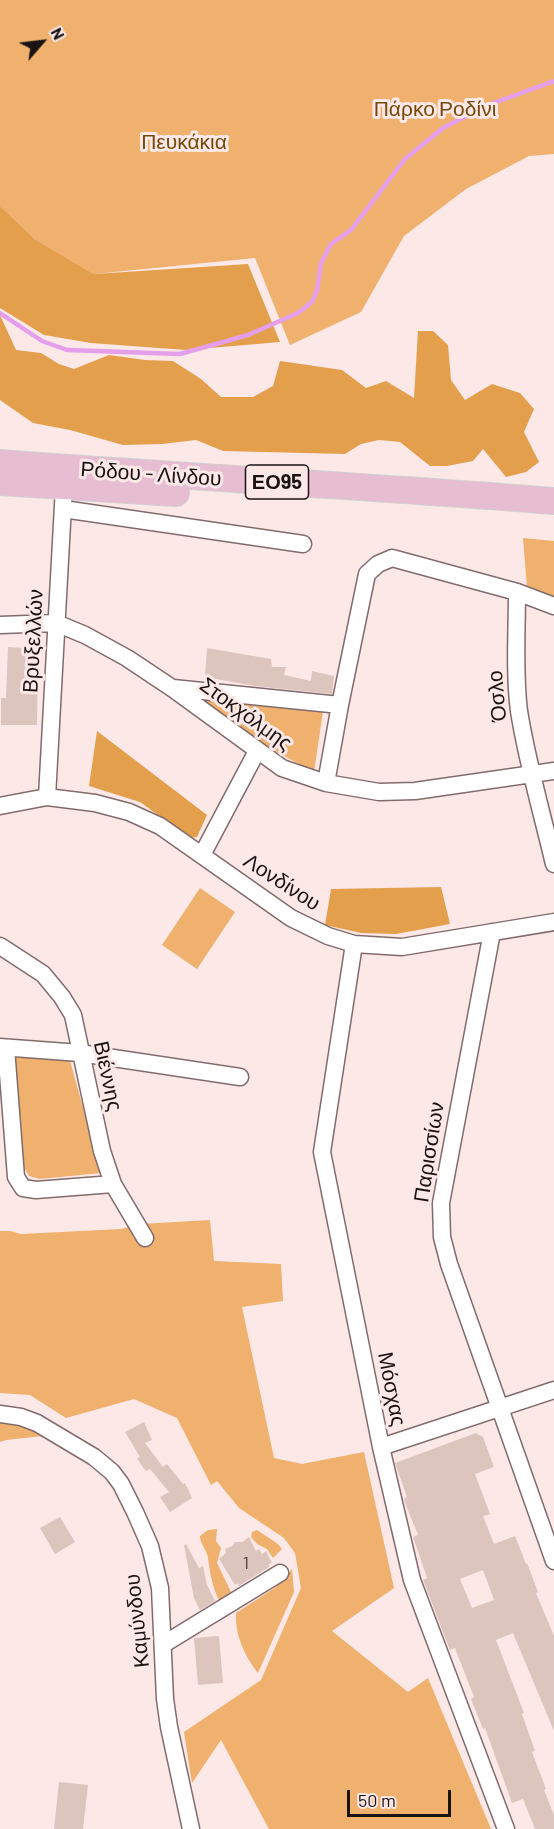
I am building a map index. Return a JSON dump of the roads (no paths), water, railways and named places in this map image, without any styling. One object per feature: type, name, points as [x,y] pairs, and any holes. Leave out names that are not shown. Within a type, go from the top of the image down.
[{"type":"main road","name":"Ρόδου - Λίνδου","points":[[0,463],[554,501]]},
{"type":"main road","name":"Ρόδου - Λίνδου","points":[[0,482],[64,498],[404,507],[554,518]]},
{"type":"street","points":[[64,498],[303,544]]},
{"type":"street","name":"Βρυξελλών","points":[[47,797],[64,498]]},
{"type":"street","points":[[326,783],[367,574],[378,564],[392,558],[517,592],[554,606]]},
{"type":"street","name":"Όσλο","points":[[517,592],[516,659],[519,710],[554,864]]},
{"type":"street","name":"Στοκχόλμης","points":[[0,625],[56,622],[85,635],[127,658],[172,688],[282,768],[326,783],[379,792],[415,791],[554,771]]},
{"type":"street","points":[[172,688],[340,705]]},
{"type":"street","points":[[202,855],[256,751]]},
{"type":"street","name":"Λονδίνου","points":[[0,806],[47,797],[94,803],[129,812],[160,826],[291,918],[328,936],[354,944],[402,947],[554,922]]},
{"type":"street","name":"Παρισσίων","points":[[492,932],[441,1203],[442,1237],[448,1264],[554,1561]]},
{"type":"street","name":"Μόσχας","points":[[354,944],[322,1152],[381,1447],[412,1580],[506,1829]]},
{"type":"street","name":"Βιέννης","points":[[0,946],[43,974],[73,1015],[102,1151],[113,1184],[145,1238]]},
{"type":"street","points":[[113,1184],[36,1190],[23,1188],[16,1177],[3,1048],[80,1053],[240,1077]]},
{"type":"street","points":[[381,1447],[554,1390]]},
{"type":"street","name":"Καμύνδου","points":[[0,1414],[21,1417],[37,1423],[93,1457],[112,1472],[135,1512],[150,1546],[160,1588],[165,1699],[191,1829]]},
{"type":"street","points":[[164,1644],[280,1573]]},
{"type":"waterway","points":[[0,313],[42,341],[67,350],[180,354],[248,335],[298,313],[312,302],[317,290],[321,263],[331,244],[351,230],[405,159],[443,128],[488,105],[554,81]]},
{"type":"park label","name":"Πάρκο Ροδίνι","points":[[435,109]]},
{"type":"park label","name":"Πευκάκια","points":[[184,142]]}]
